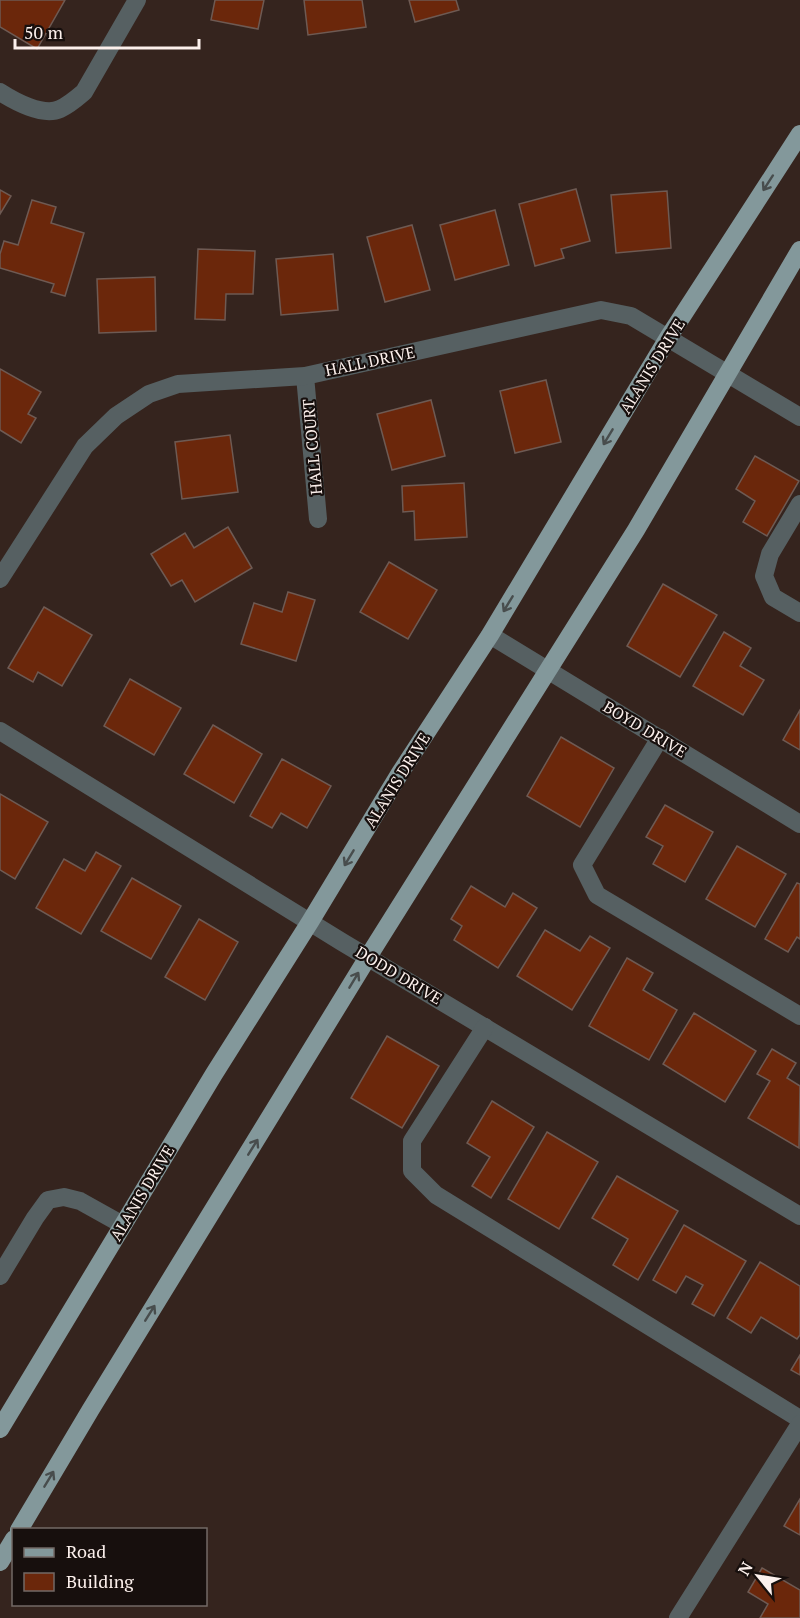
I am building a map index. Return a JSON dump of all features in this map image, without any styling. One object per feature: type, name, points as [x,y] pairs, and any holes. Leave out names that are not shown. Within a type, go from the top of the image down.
[{"type":"main road","name":"ALANIS DRIVE","points":[[0,1429],[214,1074],[400,773],[490,635],[668,338],[800,134]]},
{"type":"main road","points":[[20,1528],[368,957],[636,530],[800,250]]},
{"type":"main road","points":[[0,1562],[12,1542]]},
{"type":"street","points":[[0,92],[20,104],[57,111],[84,92],[136,0]]},
{"type":"street","name":"HALL DRIVE","points":[[0,579],[85,446],[116,416],[149,394],[178,384],[305,376],[601,310],[631,316],[800,417]]},
{"type":"street","name":"HALL COURT","points":[[305,376],[318,519]]},
{"type":"street","points":[[800,504],[770,554],[764,576],[773,597],[800,613]]},
{"type":"street","name":"BOYD DRIVE","points":[[490,635],[800,824]]},
{"type":"street","name":"DODD DRIVE","points":[[0,731],[310,922],[800,1216]]},
{"type":"street","points":[[660,738],[582,865],[597,895],[800,1016]]},
{"type":"street","points":[[485,1027],[412,1141],[412,1171],[436,1195],[800,1419]]},
{"type":"street","points":[[0,1276],[48,1200],[64,1197],[80,1201],[123,1224]]},
{"type":"street","points":[[678,1618],[800,1424]]},
{"type":"building","points":[[0,0],[65,0],[37,49],[0,27]]},
{"type":"building","points":[[215,0],[264,0],[258,29],[211,20]]},
{"type":"building","points":[[304,0],[362,0],[366,27],[308,35]]},
{"type":"building","points":[[409,0],[456,0],[459,10],[415,22]]},
{"type":"building","points":[[576,189],[590,241],[561,249],[564,258],[535,266],[519,204]]},
{"type":"building","points":[[0,190],[11,196],[0,214]]},
{"type":"building","points":[[667,191],[671,248],[616,253],[611,195]]},
{"type":"building","points":[[32,200],[56,207],[51,223],[84,233],[65,296],[51,292],[54,284],[0,268],[0,254],[4,241],[18,245]]},
{"type":"building","points":[[495,210],[509,265],[455,280],[440,225]]},
{"type":"building","points":[[412,225],[430,290],[385,302],[367,237]]},
{"type":"building","points":[[198,249],[255,251],[253,294],[226,294],[225,320],[195,319]]},
{"type":"building","points":[[333,254],[338,310],[281,315],[276,259]]},
{"type":"building","points":[[155,277],[156,331],[99,333],[97,279]]},
{"type":"building","points":[[0,369],[41,392],[28,414],[36,418],[21,443],[0,430]]},
{"type":"building","points":[[546,380],[561,442],[515,453],[500,391]]},
{"type":"building","points":[[431,400],[445,456],[392,470],[377,414]]},
{"type":"building","points":[[230,435],[238,492],[182,499],[175,442]]},
{"type":"building","points":[[755,456],[799,481],[767,536],[743,522],[755,501],[736,489]]},
{"type":"building","points":[[464,483],[467,537],[415,540],[414,511],[403,512],[402,486]]},
{"type":"building","points":[[228,527],[252,568],[195,602],[182,580],[171,586],[151,554],[185,533],[194,548]]},
{"type":"building","points":[[389,562],[437,590],[408,639],[360,612]]},
{"type":"building","points":[[663,584],[717,615],[680,677],[627,646]]},
{"type":"building","points":[[288,592],[315,600],[296,661],[241,644],[254,603],[282,612]]},
{"type":"building","points":[[44,607],[92,635],[62,686],[38,672],[33,682],[8,668]]},
{"type":"building","points":[[724,632],[751,648],[740,666],[764,680],[743,715],[693,686]]},
{"type":"building","points":[[130,679],[181,708],[154,755],[104,726]]},
{"type":"building","points":[[800,710],[800,750],[783,740]]},
{"type":"building","points":[[213,725],[262,754],[234,803],[184,774]]},
{"type":"building","points":[[561,737],[614,768],[580,827],[527,796]]},
{"type":"building","points":[[282,759],[331,786],[307,828],[281,813],[272,828],[250,816]]},
{"type":"building","points":[[0,794],[48,822],[15,879],[0,870]]},
{"type":"building","points":[[665,805],[713,832],[685,882],[653,864],[663,846],[646,837]]},
{"type":"building","points":[[737,846],[786,874],[755,927],[706,899]]},
{"type":"building","points":[[96,852],[121,866],[81,934],[36,908],[64,859],[85,871]]},
{"type":"building","points":[[132,878],[181,906],[151,959],[101,931]]},
{"type":"building","points":[[797,883],[800,884],[800,939],[797,937],[788,952],[765,939]]},
{"type":"building","points":[[471,886],[505,907],[513,893],[537,908],[498,968],[454,940],[462,926],[451,919]]},
{"type":"building","points":[[199,919],[238,942],[205,1000],[165,977]]},
{"type":"building","points":[[545,930],[580,951],[590,936],[610,948],[572,1010],[517,976]]},
{"type":"building","points":[[627,958],[653,973],[643,990],[677,1010],[649,1060],[589,1026]]},
{"type":"building","points":[[694,1013],[756,1051],[725,1102],[663,1064]]},
{"type":"building","points":[[387,1036],[439,1066],[402,1128],[351,1098]]},
{"type":"building","points":[[772,1049],[796,1063],[787,1078],[800,1086],[799,1148],[748,1118],[770,1081],[757,1074]]},
{"type":"building","points":[[492,1101],[534,1127],[491,1198],[472,1186],[490,1157],[467,1143]]},
{"type":"building","points":[[547,1132],[598,1162],[559,1229],[508,1199]]},
{"type":"building","points":[[617,1176],[678,1211],[638,1280],[613,1265],[628,1239],[592,1218]]},
{"type":"building","points":[[684,1225],[746,1261],[714,1316],[692,1304],[703,1285],[686,1276],[676,1293],[653,1280]]},
{"type":"building","points":[[760,1262],[800,1286],[800,1335],[797,1339],[761,1317],[751,1333],[727,1318]]},
{"type":"building","points":[[800,1355],[800,1375],[791,1370]]},
{"type":"building","points":[[800,1499],[800,1535],[784,1526]]},
{"type":"building","points":[[762,1568],[800,1590],[800,1618],[760,1618],[768,1604],[748,1592]]}]
